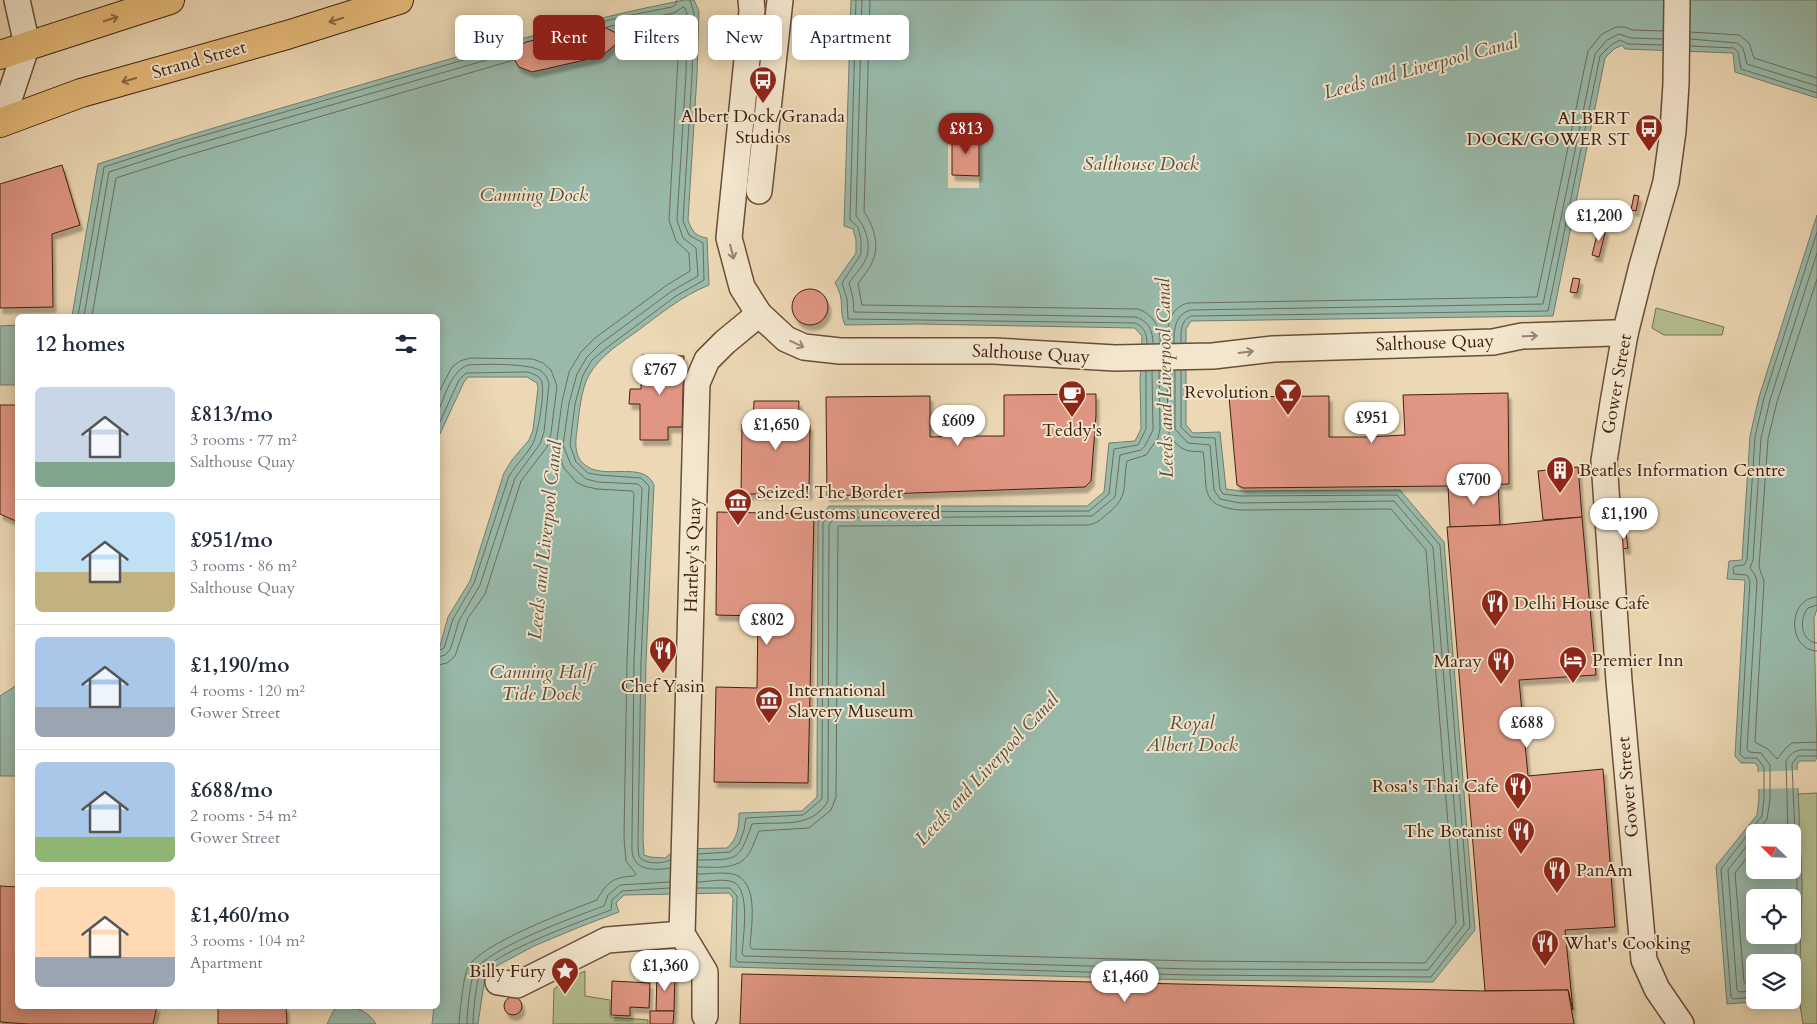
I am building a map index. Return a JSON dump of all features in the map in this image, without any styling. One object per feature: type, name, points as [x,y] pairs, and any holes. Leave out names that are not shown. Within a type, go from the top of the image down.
[{"type":"highway","points":[[0,55],[170,0]]},
{"type":"highway","name":"Strand Street","points":[[0,123],[81,93],[287,35],[387,2]]},
{"type":"street","points":[[0,123],[27,45],[17,0]]},
{"type":"street","points":[[760,191],[780,0]]},
{"type":"street","name":"Gower Street","points":[[1677,0],[1673,131],[1666,182],[1625,334],[1604,461],[1612,596],[1644,960],[1664,1001],[1681,1024]]},
{"type":"street","name":"Salthouse Quay","points":[[753,3],[729,238],[742,288],[759,314],[786,339],[804,347],[824,351],[968,350],[1131,358],[1197,356],[1273,349],[1493,342],[1522,336],[1625,334]]},
{"type":"street","name":"Hartley's Quay","points":[[683,927],[684,821],[697,383],[707,360],[725,342],[759,314]]},
{"type":"street","points":[[498,982],[517,985],[607,940],[683,927],[705,972],[705,1016]]},
{"type":"green space","points":[[1656,308],[1724,327],[1722,335],[1664,335],[1652,328]]},
{"type":"green space","points":[[1817,793],[1817,1024],[1803,1024],[1801,1009],[1802,885],[1801,824],[1799,824],[1798,794]]},
{"type":"green space","points":[[585,971],[585,996],[610,1000],[610,1017],[648,1020],[648,1024],[553,1024],[554,989],[568,979]]},
{"type":"water","points":[[684,0],[694,0],[699,11],[698,43],[698,15],[616,15]]},
{"type":"water","points":[[851,0],[1817,0],[1817,98],[1735,72],[1733,53],[1625,49],[1622,45],[1614,49],[1605,58],[1553,316],[1191,321],[1186,329],[1186,425],[1193,433],[1220,432],[1226,489],[1240,491],[1400,490],[1444,542],[1475,930],[1433,982],[1191,980],[730,967],[733,898],[729,893],[624,895],[616,903],[619,912],[534,946],[491,969],[485,977],[478,1024],[432,1024],[434,1009],[440,1009],[440,646],[448,617],[470,581],[504,473],[529,440],[533,430],[537,383],[527,377],[468,377],[440,434],[440,314],[72,314],[98,164],[169,141],[455,58],[455,60],[523,60],[523,39],[533,36],[533,60],[605,60],[605,18],[615,15],[615,60],[697,60],[688,220],[694,232],[707,238],[709,285],[671,306],[604,356],[593,368],[584,387],[576,441],[576,451],[580,460],[588,467],[605,472],[634,472],[642,474],[649,478],[654,485],[646,661],[643,838],[644,855],[665,858],[676,849],[727,848],[734,840],[737,832],[739,813],[802,811],[817,797],[818,521],[829,506],[1087,506],[1104,492],[1109,443],[1135,441],[1141,429],[1140,382],[1142,336],[1135,328],[918,324],[845,325],[840,295],[835,283],[856,253],[856,240],[853,229],[844,226],[849,60],[909,60],[909,15],[851,15]]},
{"type":"water","points":[[1817,215],[1817,609],[1814,618],[1817,758],[1815,761],[1799,761],[1797,765],[1799,824],[1750,824],[1757,815],[1759,799],[1758,767],[1755,763],[1741,763],[1735,756],[1745,580],[1727,579],[1729,561],[1742,560],[1750,436],[1759,397]]},
{"type":"water","points":[[15,325],[15,385],[0,385],[0,326]]},
{"type":"water","points":[[15,686],[15,776],[0,776],[0,696]]},
{"type":"water","points":[[1746,829],[1746,879],[1801,879],[1801,861],[1802,885],[1801,923],[1801,889],[1746,889],[1746,944],[1800,944],[1800,954],[1746,954],[1746,1003],[1727,1004],[1716,866]]},
{"type":"water","points":[[334,1010],[361,1010],[376,1024],[327,1024]]},
{"type":"pier","points":[[948,122],[979,123],[979,188],[948,188]]},
{"type":"pier","points":[[1800,770],[1800,788],[1756,789],[1756,772]]},
{"type":"building","points":[[605,28],[615,32],[615,45],[605,53]]},
{"type":"building","points":[[533,40],[533,60],[584,60],[532,72],[519,67],[515,61],[523,60],[523,44]]},
{"type":"building","points":[[952,134],[979,135],[979,176],[952,175]]},
{"type":"building","points":[[62,165],[80,225],[52,234],[53,307],[0,308],[0,184]]},
{"type":"building","points":[[1634,195],[1639,196],[1636,211],[1631,210]]},
{"type":"building","points":[[1599,227],[1606,229],[1599,257],[1592,255]]},
{"type":"building","points":[[1573,278],[1580,279],[1577,293],[1570,292]]},
{"type":"building","points":[[810,289],[817,290],[823,294],[827,300],[827,314],[823,320],[817,324],[810,325],[803,324],[797,320],[793,314],[792,307],[793,300],[797,294],[803,290]]},
{"type":"building","points":[[642,355],[684,356],[682,427],[668,427],[668,440],[640,440],[640,404],[629,404],[630,389],[641,389]]},
{"type":"building","points":[[1508,393],[1509,484],[1243,488],[1237,485],[1229,397],[1329,396],[1329,437],[1366,437],[1405,435],[1403,395]]},
{"type":"building","points":[[1096,394],[1091,481],[1085,487],[827,496],[826,397],[930,396],[930,437],[1004,436],[1004,395]]},
{"type":"building","points":[[754,401],[799,401],[798,425],[810,425],[809,494],[741,494],[742,424],[753,425]]},
{"type":"building","points":[[0,405],[15,405],[15,521],[0,514]]},
{"type":"building","name":"Beatles Information Centre","points":[[1578,467],[1582,517],[1543,520],[1538,471]]},
{"type":"building","points":[[1498,484],[1500,525],[1450,527],[1448,486]]},
{"type":"building","points":[[717,512],[814,514],[808,783],[714,782],[716,687],[757,688],[758,616],[716,615]]},
{"type":"building","points":[[1582,517],[1596,675],[1519,680],[1528,776],[1603,769],[1615,927],[1565,930],[1573,1010],[1568,990],[1485,991],[1447,527],[1500,525]]},
{"type":"building","points":[[1626,532],[1628,548],[1623,549],[1621,533]]},
{"type":"building","points":[[0,886],[15,887],[15,1009],[156,1009],[153,1024],[28,1024],[0,1022]]},
{"type":"building","points":[[657,973],[675,974],[674,1011],[656,1011]]},
{"type":"building","points":[[742,974],[1485,991],[1568,990],[1574,1024],[740,1024]]},
{"type":"building","points":[[612,981],[650,983],[649,1008],[630,1007],[630,1016],[611,1015]]},
{"type":"building","points":[[513,997],[519,1000],[522,1006],[519,1012],[513,1015],[507,1012],[504,1006],[507,1000]]},
{"type":"building","points":[[218,1009],[286,1009],[287,1024],[218,1024]]},
{"type":"building","points":[[650,1011],[674,1011],[673,1024],[650,1024]]},
{"type":"place","name":"Albert Dock/Granada Studios","points":[[763,104]]},
{"type":"place","name":"ALBERT DOCK/GOWER ST","points":[[1649,152]]},
{"type":"place","name":"Revolution","points":[[1288,416]]},
{"type":"place","name":"Teddy's","points":[[1072,418]]},
{"type":"place","name":"Beatles Information Centre","points":[[1560,494]]},
{"type":"place","name":"Seized! The Border and Customs uncovered","points":[[738,526]]},
{"type":"place","name":"Delhi House Cafe","points":[[1495,627]]},
{"type":"place","name":"Chef Yasin","points":[[663,674]]},
{"type":"place","name":"Premier Inn","points":[[1573,684]]},
{"type":"place","name":"Maray","points":[[1501,685]]},
{"type":"place","name":"International Slavery Museum","points":[[769,724]]},
{"type":"place","name":"Rosa's Thai Cafe","points":[[1518,810]]},
{"type":"place","name":"The Botanist","points":[[1521,855]]},
{"type":"place","name":"PanAm","points":[[1557,894]]},
{"type":"place","name":"What's Cooking","points":[[1545,967]]},
{"type":"place","name":"Billy Fury","points":[[565,995]]},
{"type":"water label","name":"Leeds and Liverpool Canal","points":[[1421,67]]},
{"type":"water label","name":"Salthouse Dock","points":[[1141,164]]},
{"type":"water label","name":"Canning Dock","points":[[534,195]]},
{"type":"water label","name":"Leeds and Liverpool Canal","points":[[1165,378]]},
{"type":"water label","name":"Leeds and Liverpool Canal","points":[[545,540]]},
{"type":"water label","name":"Canning Half Tide Dock","points":[[541,683]]},
{"type":"water label","name":"Royal Albert Dock","points":[[1192,734]]},
{"type":"water label","name":"Leeds and Liverpool Canal","points":[[987,769]]}]
